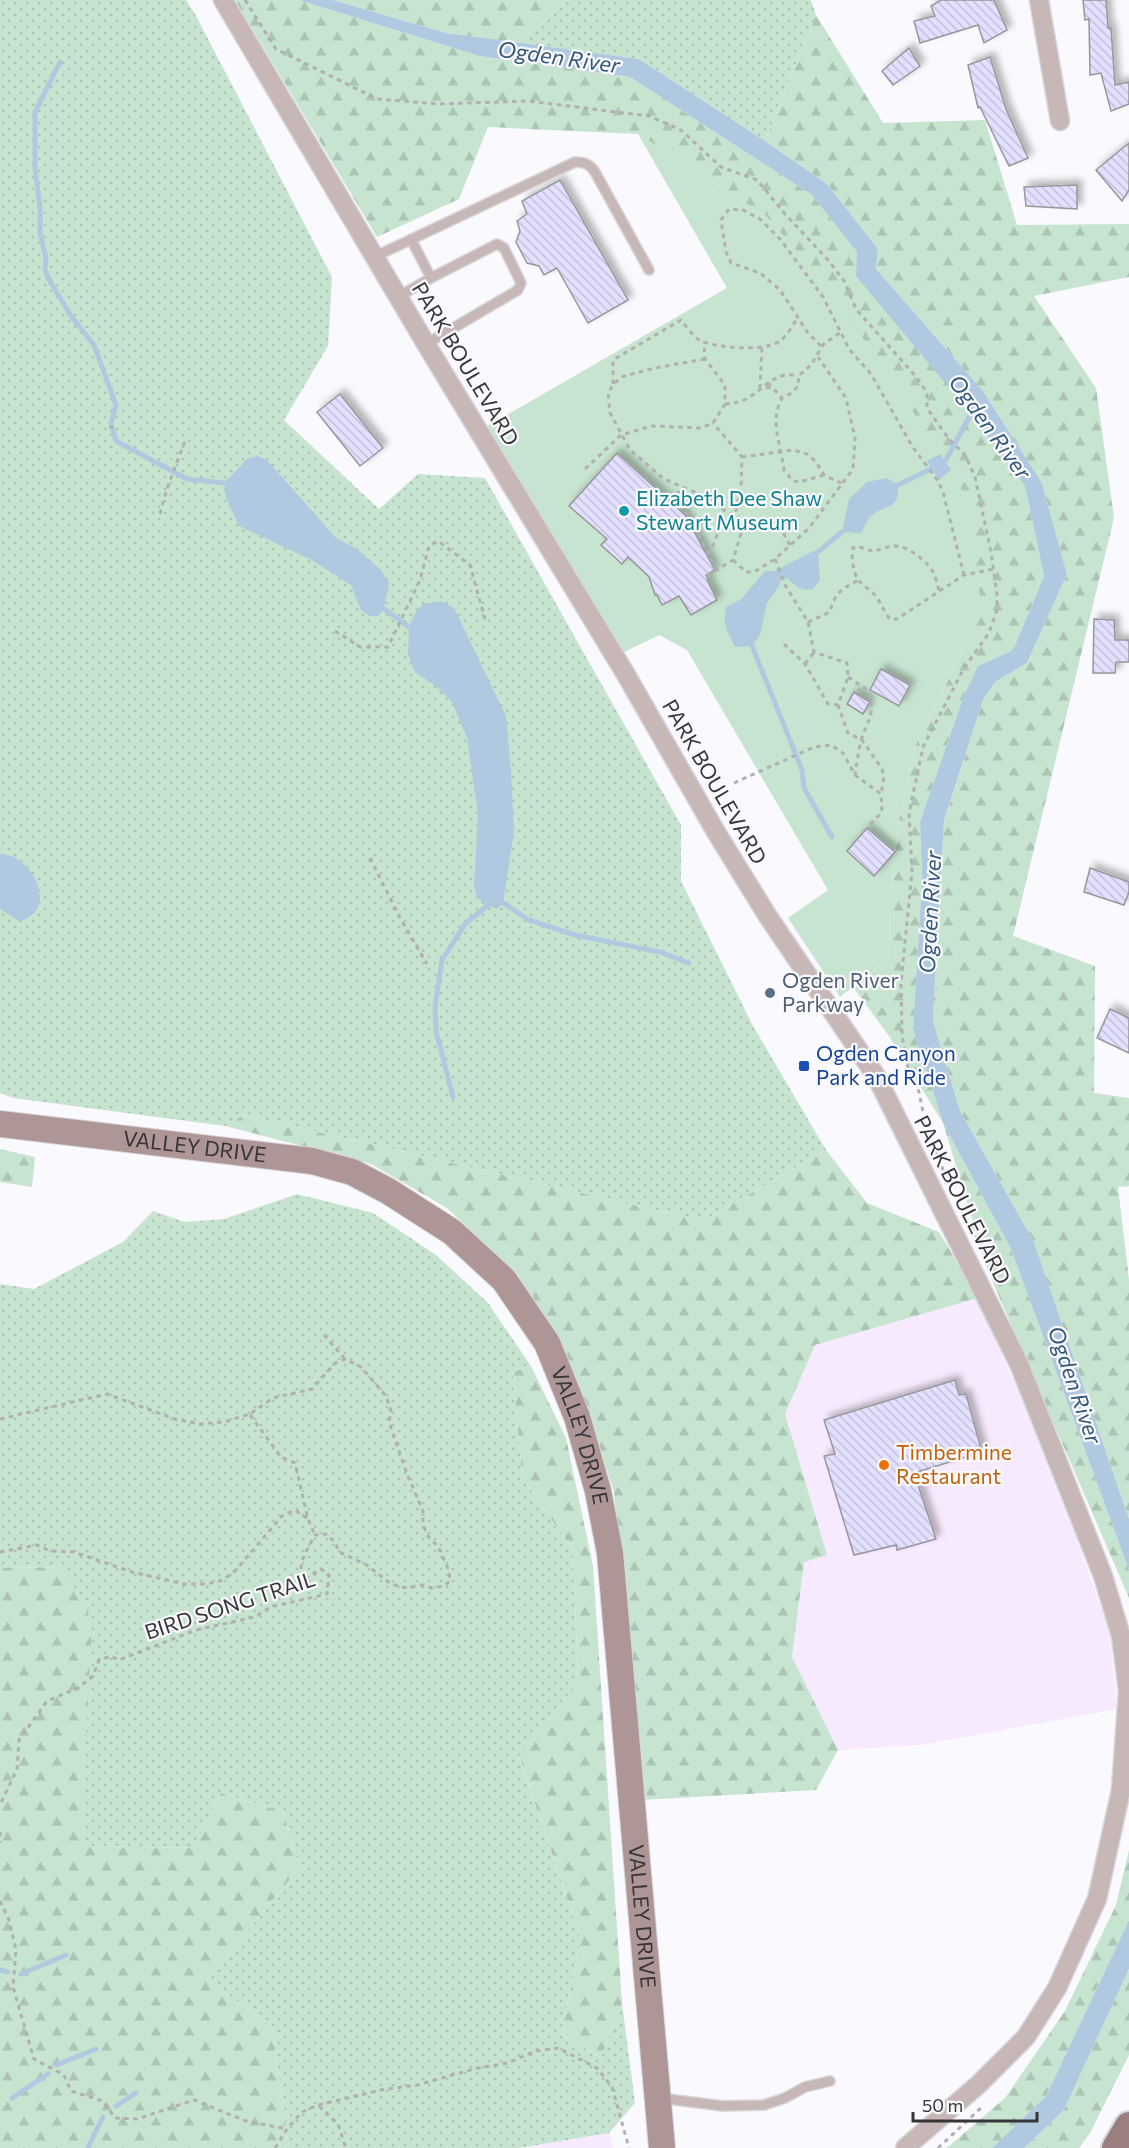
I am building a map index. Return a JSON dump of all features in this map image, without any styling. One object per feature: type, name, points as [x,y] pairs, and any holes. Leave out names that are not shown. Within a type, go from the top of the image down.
[{"type":"main road","points":[[1116,2148],[1129,2126]]},
{"type":"street","name":"PARK BOULEVARD","points":[[223,0],[426,344],[538,526],[767,915],[876,1076],[1019,1364],[1103,1576],[1121,1636],[1128,1691],[1121,1790],[1097,1899],[1057,1988],[1026,2037],[979,2084],[905,2148]]},
{"type":"street","points":[[1039,0],[1060,121]]},
{"type":"street","name":"VALLEY DRIVE","points":[[0,1124],[312,1161],[352,1172],[388,1191],[452,1232],[504,1280],[547,1343],[577,1417],[598,1491],[610,1553],[662,2148]]},
{"type":"lane","points":[[375,257],[575,162],[581,162],[592,167],[649,270]]},
{"type":"lane","points":[[411,239],[431,278]]},
{"type":"lane","points":[[398,297],[497,244],[504,248],[521,283],[518,290],[426,344]]},
{"type":"lane","points":[[657,2098],[723,2106],[764,2105],[785,2098],[805,2087],[830,2081]]},
{"type":"path","points":[[245,0],[276,49],[377,99],[439,104],[528,101],[649,116],[681,130],[720,167],[757,180],[829,261],[844,281],[856,309],[918,379],[927,393],[927,408],[948,438],[965,455],[975,477],[994,569],[997,610],[989,633],[964,668],[923,747],[909,813],[912,872],[901,982],[902,1035],[907,1065],[919,1092],[923,1112],[946,1179]]},
{"type":"path","points":[[821,346],[797,319],[780,290],[760,273],[731,263],[726,252],[721,220],[729,209],[743,210],[760,219],[780,239],[823,297],[849,349],[871,374],[912,446],[938,481],[943,492],[964,575]]},
{"type":"path","points":[[613,385],[613,360],[681,320],[698,339],[704,342],[762,348],[773,346],[783,340],[797,319]]},
{"type":"path","points":[[726,404],[741,402],[751,397],[760,387],[783,375],[798,376],[807,370],[818,357],[821,346],[841,333]]},
{"type":"path","points":[[585,469],[621,435],[652,426],[701,428],[713,423],[726,404],[725,385],[705,359],[704,342]]},
{"type":"path","points":[[760,387],[762,348]]},
{"type":"path","points":[[733,560],[746,572],[754,572],[775,559],[809,528],[853,470],[855,438],[846,398],[818,357]]},
{"type":"path","points":[[705,359],[621,377],[608,393],[610,413],[630,450],[664,479],[708,498],[741,523],[767,519],[778,524],[790,545]]},
{"type":"path","points":[[798,376],[799,385],[792,393],[782,398],[777,406],[774,424],[782,451],[784,470],[793,481],[800,482],[824,475]]},
{"type":"path","points":[[768,383],[782,398]]},
{"type":"path","points":[[760,387],[772,388]]},
{"type":"path","points":[[707,576],[733,560],[742,530],[736,510],[741,487],[742,457],[713,423]]},
{"type":"path","points":[[109,427],[115,428]]},
{"type":"path","points":[[160,514],[167,486],[185,441]]},
{"type":"path","points":[[742,457],[793,450],[807,454],[816,462],[824,475],[843,484]]},
{"type":"path","points":[[682,488],[671,501],[687,513],[717,570]]},
{"type":"path","points":[[708,555],[716,542],[721,522],[736,510]]},
{"type":"path","points":[[335,631],[360,646],[388,647],[420,580],[429,546],[438,541],[470,565],[484,619]]},
{"type":"path","points":[[939,590],[933,572],[924,561],[903,547],[896,546],[870,552],[858,546],[854,548],[852,553],[859,580],[878,598],[890,619],[897,619],[964,575],[994,569]]},
{"type":"path","points":[[775,559],[785,585],[808,622],[814,652],[805,664]]},
{"type":"path","points":[[808,622],[830,612],[834,598],[839,591],[859,580]]},
{"type":"path","points":[[784,644],[805,664],[828,704],[838,705]]},
{"type":"path","points":[[814,652],[847,663],[848,677],[838,705],[848,733],[861,740],[882,769],[884,777],[881,794],[882,812],[867,828]]},
{"type":"path","points":[[848,677],[869,691],[872,706],[871,721],[861,740],[855,775]]},
{"type":"path","points":[[734,783],[793,755],[814,747],[831,745],[843,753],[855,775],[881,794]]},
{"type":"path","points":[[370,858],[400,918],[428,964]]},
{"type":"path","points":[[250,1414],[281,1457],[295,1463],[308,1519],[315,1535],[326,1534],[335,1542],[339,1552],[367,1565],[391,1584],[407,1588],[422,1585],[432,1588],[444,1586],[450,1581],[449,1570],[438,1546],[429,1538],[423,1525],[423,1511],[388,1422],[391,1411],[386,1396],[361,1367],[345,1359],[324,1335]]},
{"type":"path","points":[[0,1419],[107,1394],[175,1419],[200,1424],[224,1422],[250,1414],[273,1398],[312,1389],[335,1363],[345,1359]]},
{"type":"path","points":[[0,1552],[38,1545],[50,1551],[74,1552],[132,1572],[184,1584],[207,1584],[223,1580],[236,1571],[282,1516],[295,1510],[308,1519]]},
{"type":"path","name":"BIRD SONG TRAIL","points":[[0,1805],[17,1769],[19,1740],[47,1701],[78,1688],[93,1676],[99,1660],[111,1656],[119,1660],[196,1630],[255,1617],[270,1607],[327,1594],[329,1575],[321,1569],[303,1580],[301,1573],[301,1564],[315,1535]]},
{"type":"path","points":[[0,1832],[0,1843]]},
{"type":"path","points":[[0,1901],[9,1920],[16,1950],[13,1987],[34,2058],[64,2075],[71,2091],[103,2101],[115,2118],[136,2119],[194,2100],[246,2121],[287,2129]]},
{"type":"path","points":[[275,2148],[287,2129],[302,2112],[318,2105],[381,2090],[417,2085],[474,2069],[507,2063],[536,2050],[558,2048],[597,2068],[612,2087],[629,2148]]},
{"type":"path","points":[[318,2105],[338,2124],[346,2148]]},
{"type":"shaded area","points":[[978,1298],[1055,1477],[1110,1633],[1117,1709],[921,1745],[838,1750],[792,1658],[804,1561],[826,1555],[785,1414],[815,1345]]},
{"type":"shaded area","points":[[609,2133],[613,2148],[519,2148]]},
{"type":"green space","points":[[0,0],[186,0],[332,277],[328,346],[284,420],[379,509],[418,474],[485,478],[681,825],[681,881],[753,1026],[826,1150],[703,1221],[244,1115],[225,1126],[13,1098],[0,1093]]},
{"type":"green space","points":[[235,0],[299,0],[479,56],[630,77],[812,195],[857,252],[971,414],[1025,486],[1044,576],[1013,650],[978,666],[963,698],[920,822],[922,880],[913,1029],[943,1123],[889,1036],[853,987],[889,959],[890,900],[899,820],[917,740],[982,614],[827,286],[766,216],[638,134],[488,127],[459,199],[377,237]]},
{"type":"green space","points":[[333,0],[569,0],[517,43],[446,33]]},
{"type":"green space","points":[[569,0],[811,0],[816,15],[765,141],[639,59],[517,43]]},
{"type":"green space","points":[[816,15],[883,123],[985,120],[1017,225],[1129,224],[1129,277],[1034,296],[1096,388],[1114,518],[1013,936],[1095,966],[1094,1093],[1129,1098],[1129,1186],[1118,1187],[1129,1280],[1129,1519],[1034,1242],[960,1111],[933,1021],[944,822],[983,700],[995,682],[1027,663],[1067,574],[1042,483],[983,391],[876,269],[878,249],[827,184],[765,141]]},
{"type":"green space","points":[[638,134],[766,216],[827,285],[957,477],[970,514],[982,614],[917,740],[899,820],[890,900],[889,959],[840,997],[788,918],[828,890],[687,650],[659,635],[618,655],[484,428],[727,288]]},
{"type":"green space","points":[[244,1115],[703,1221],[826,1150],[867,1203],[939,1232],[978,1298],[815,1345],[785,1414],[827,1555],[804,1562],[792,1657],[838,1750],[816,1790],[642,1800],[614,1492],[591,1421],[566,1363],[519,1276],[447,1208],[371,1164],[225,1126]]},
{"type":"green space","points":[[943,1123],[1011,1249],[1129,1570],[1129,1598],[988,1271]]},
{"type":"green space","points":[[0,1149],[35,1157],[32,1187],[0,1182]]},
{"type":"green space","points":[[297,1194],[373,1213],[436,1255],[488,1303],[531,1366],[513,1373],[522,1477],[573,1550],[578,1682],[519,1757],[581,1939],[561,2035],[601,2057],[622,2003],[635,2103],[609,2133],[519,2148],[289,2148],[272,2026],[207,1980],[300,1867],[283,1812],[221,1793],[193,1848],[85,1846],[85,1762],[63,1567],[0,1568],[0,1284],[34,1289],[123,1242],[153,1211],[185,1222],[224,1219]]},
{"type":"green space","points":[[531,1366],[566,1438],[593,1566],[622,2003],[601,2057],[561,2035],[581,1939],[519,1756],[578,1682],[573,1550],[522,1477],[513,1372]]},
{"type":"green space","points":[[63,1567],[92,1621],[85,1762],[85,1846],[193,1848],[221,1793],[283,1812],[300,1867],[207,1980],[272,2026],[289,2148],[0,2148],[0,1568]]},
{"type":"green space","points":[[1129,1850],[1129,1920],[1046,2096],[992,2148],[947,2148],[1005,2098],[1065,2011],[1116,1905]]},
{"type":"green space","points":[[1129,1969],[1129,2055],[1090,2133],[1079,2148],[1024,2148],[1064,2110]]},
{"type":"water","name":"Ogden River","points":[[299,0],[333,0],[446,33],[639,59],[827,184],[878,249],[876,269],[983,391],[1042,483],[1067,574],[1027,663],[995,682],[983,700],[944,821],[933,1021],[960,1111],[1034,1242],[1129,1519],[1129,1570],[1011,1249],[943,1123],[913,1029],[922,880],[920,822],[963,698],[978,666],[1013,650],[1044,576],[1025,486],[971,414],[856,276],[857,252],[812,195],[630,77],[479,56]]},
{"type":"water","points":[[940,454],[951,470],[939,480],[927,461]]},
{"type":"water","points":[[257,456],[267,460],[336,538],[357,549],[381,570],[389,583],[384,609],[378,616],[370,616],[361,610],[351,585],[310,559],[239,526],[226,498],[224,483],[247,459]]},
{"type":"water","points":[[887,478],[898,485],[894,503],[871,516],[861,533],[842,532],[849,499],[867,482]]},
{"type":"water","points":[[813,551],[818,552],[820,580],[813,589],[801,589],[787,578],[780,581],[767,603],[760,635],[752,646],[735,647],[725,623],[726,607],[741,599],[765,571],[775,571]]},
{"type":"water","points":[[441,601],[454,608],[506,716],[514,831],[503,903],[497,909],[487,906],[477,898],[474,885],[478,814],[467,738],[452,702],[437,687],[415,672],[408,654],[409,627],[416,612],[423,604]]},
{"type":"water","points":[[0,854],[12,856],[23,863],[36,881],[39,891],[40,900],[37,909],[30,916],[19,921],[0,909]]},
{"type":"water","points":[[1129,1920],[1129,1969],[1064,2110],[1024,2148],[992,2148],[1046,2096]]},
{"type":"building","points":[[941,0],[994,0],[1007,30],[984,43],[978,25],[920,43],[914,21],[935,16],[931,6]]},
{"type":"building","points":[[1083,0],[1106,0],[1108,28],[1111,28],[1115,85],[1129,82],[1129,104],[1111,111],[1101,73],[1090,75],[1089,19],[1085,20]]},
{"type":"building","points":[[909,48],[920,66],[893,85],[882,71]]},
{"type":"building","points":[[990,57],[1006,109],[1028,158],[1009,166],[980,107],[978,108],[968,65]]},
{"type":"building","points":[[1129,143],[1129,190],[1122,201],[1096,170]]},
{"type":"building","points":[[560,180],[628,300],[588,323],[557,268],[544,275],[539,266],[527,263],[516,242],[520,231],[517,221],[527,214],[522,201]]},
{"type":"building","points":[[1077,185],[1077,209],[1026,206],[1024,187]]},
{"type":"building","points":[[340,394],[383,448],[360,466],[317,412]]},
{"type":"building","points":[[617,453],[685,515],[715,570],[706,575],[717,600],[691,615],[679,596],[662,605],[655,595],[649,577],[628,557],[622,564],[601,545],[607,539],[569,506]]},
{"type":"building","points":[[1094,619],[1114,620],[1115,640],[1129,640],[1129,662],[1116,662],[1115,673],[1093,673]]},
{"type":"building","points":[[881,669],[910,685],[899,706],[870,690]]},
{"type":"building","points":[[854,692],[870,702],[863,714],[847,704]]},
{"type":"building","points":[[867,828],[895,852],[874,876],[847,851]]},
{"type":"building","points":[[1090,868],[1129,882],[1129,892],[1124,905],[1084,892]]},
{"type":"building","points":[[1110,1009],[1129,1018],[1129,1053],[1097,1038]]},
{"type":"building","name":"Timbermine Restaurant","points":[[955,1380],[959,1395],[966,1394],[982,1452],[914,1473],[936,1539],[897,1550],[896,1545],[854,1555],[824,1456],[835,1454],[824,1420]]},
{"type":"waterway","points":[[60,62],[35,112],[35,169],[40,207],[40,234],[48,278],[71,316],[94,345],[116,405],[111,424],[116,441],[187,479],[224,483]]},
{"type":"waterway","points":[[946,460],[973,408]]},
{"type":"waterway","points":[[898,485],[931,469]]},
{"type":"waterway","points":[[818,552],[842,532]]},
{"type":"waterway","points":[[384,609],[409,627]]},
{"type":"waterway","points":[[752,646],[802,770],[804,788],[832,837]]},
{"type":"waterway","points":[[503,903],[529,920],[575,935],[660,952],[689,963]]},
{"type":"waterway","points":[[453,1097],[436,1031],[435,1007],[442,960],[465,924],[487,906]]},
{"type":"waterway","points":[[21,1974],[66,1955]]},
{"type":"waterway","points":[[0,1970],[8,1972]]},
{"type":"waterway","points":[[56,2065],[96,2049]]},
{"type":"waterway","points":[[12,2098],[48,2074]]},
{"type":"waterway","points":[[116,2106],[136,2093]]},
{"type":"waterway","points":[[88,2147],[103,2117]]},
{"type":"place","name":"Elizabeth Dee Shaw Stewart Museum","points":[[624,511]]},
{"type":"place","name":"Ogden River Parkway","points":[[770,993]]},
{"type":"place","name":"Ogden Canyon Park and Ride","points":[[804,1066]]},
{"type":"place","name":"Timbermine Restaurant","points":[[884,1465]]}]
